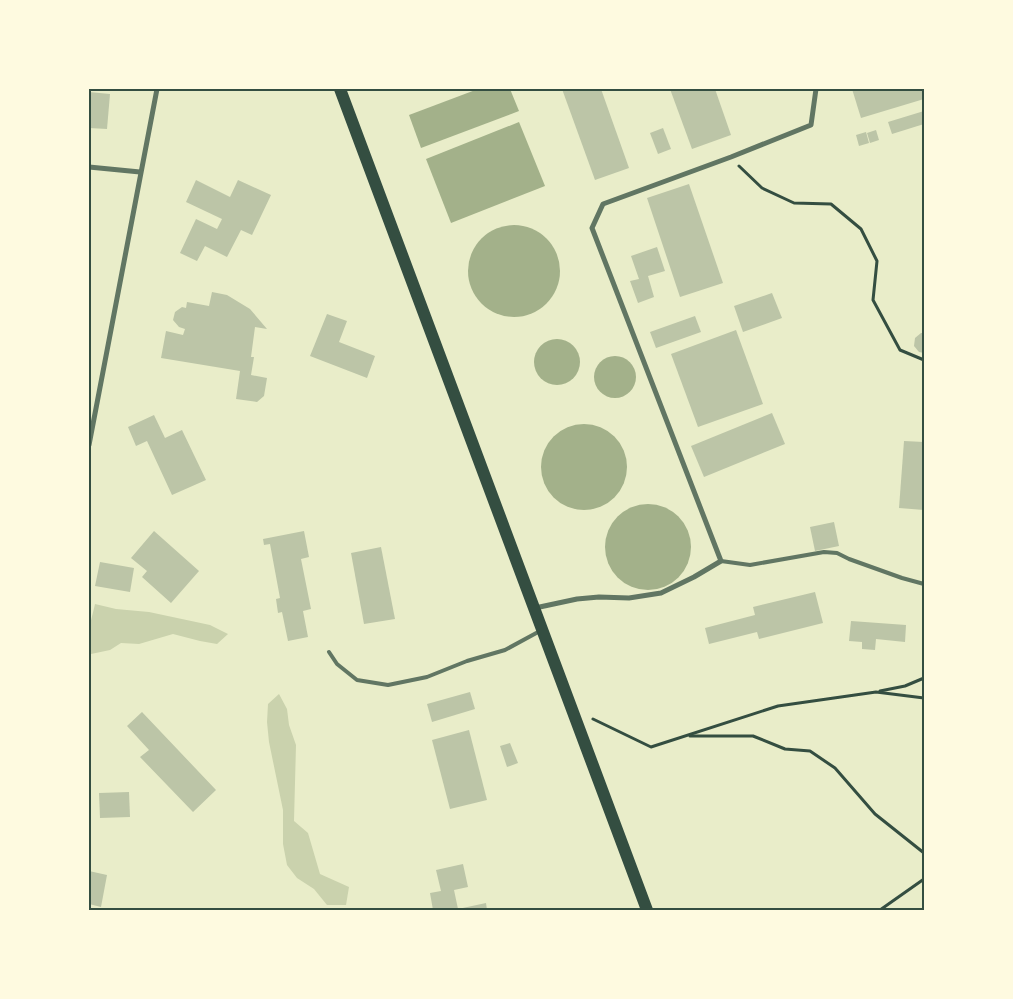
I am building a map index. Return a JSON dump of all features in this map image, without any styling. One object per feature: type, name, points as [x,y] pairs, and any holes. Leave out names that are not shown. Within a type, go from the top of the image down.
[{"type":"main road","points":[[340,89],[647,910]]},
{"type":"street","points":[[89,445],[157,89]]},
{"type":"street","points":[[534,609],[577,598],[629,598],[661,593],[721,561],[592,228],[603,204],[731,157],[811,125],[816,89]]},
{"type":"street","points":[[89,166],[140,172]]},
{"type":"lane","points":[[721,561],[750,564],[824,552],[837,553],[902,578],[924,584]]},
{"type":"lane","points":[[329,652],[337,664],[357,680],[388,685],[427,677],[468,661],[505,650],[542,630]]},
{"type":"path","points":[[731,157],[762,188],[794,203],[831,204],[862,229],[877,261],[873,300],[900,350],[924,360]]},
{"type":"path","points":[[572,710],[651,747],[778,706],[876,692],[905,686],[924,678]]},
{"type":"path","points":[[876,692],[924,698]]},
{"type":"path","points":[[685,736],[753,736],[785,749],[810,751],[835,768],[875,814],[924,853]]},
{"type":"path","points":[[880,910],[924,879]]},
{"type":"shaded area","points":[[478,89],[510,89],[519,111],[421,148],[409,115]]},
{"type":"shaded area","points":[[519,122],[545,186],[451,223],[426,159]]},
{"type":"shaded area","points":[[514,225],[532,228],[547,238],[557,253],[560,271],[557,289],[547,304],[532,314],[514,317],[496,314],[481,304],[471,289],[468,271],[471,253],[481,238],[496,228]]},
{"type":"shaded area","points":[[557,339],[570,343],[576,349],[580,362],[576,375],[570,381],[557,385],[544,381],[538,375],[534,362],[538,349],[544,343]]},
{"type":"shaded area","points":[[611,356],[619,356],[630,362],[636,377],[630,392],[619,398],[611,398],[600,392],[594,381],[594,373],[600,362]]},
{"type":"shaded area","points":[[584,424],[600,427],[608,431],[620,443],[624,451],[627,467],[624,483],[620,491],[608,503],[600,507],[584,510],[568,507],[560,503],[548,491],[544,483],[541,467],[544,451],[548,443],[560,431],[568,427]]},
{"type":"shaded area","points":[[648,504],[664,507],[672,511],[684,523],[688,531],[691,547],[688,563],[684,571],[672,583],[664,587],[648,590],[632,587],[624,583],[612,571],[608,563],[605,547],[608,531],[612,523],[624,511],[632,507]]},
{"type":"shaded area","points":[[95,604],[116,609],[149,612],[210,625],[228,634],[217,644],[173,634],[139,644],[121,643],[110,650],[91,654],[88,636]]},
{"type":"shaded area","points":[[279,694],[287,709],[289,725],[296,745],[294,821],[308,833],[320,874],[349,887],[346,905],[327,905],[314,889],[297,878],[287,865],[283,844],[283,810],[269,742],[267,722],[268,704]]},
{"type":"building","points":[[562,89],[601,89],[629,168],[595,180]]},
{"type":"building","points":[[670,89],[715,89],[731,135],[692,149]]},
{"type":"building","points":[[852,89],[924,89],[924,99],[861,118]]},
{"type":"building","points":[[89,92],[110,94],[107,129],[89,128]]},
{"type":"building","points":[[924,111],[924,124],[892,134],[888,122]]},
{"type":"building","points":[[663,128],[671,149],[658,154],[650,133]]},
{"type":"building","points":[[876,130],[879,140],[870,143],[867,133]]},
{"type":"building","points":[[866,132],[869,143],[859,146],[856,135]]},
{"type":"building","points":[[196,180],[230,197],[238,180],[271,195],[252,235],[241,230],[227,257],[205,246],[197,261],[180,253],[196,219],[217,229],[222,219],[186,202]]},
{"type":"building","points":[[689,184],[723,283],[680,297],[647,198]]},
{"type":"building","points":[[657,247],[665,271],[648,276],[654,297],[638,303],[630,281],[639,279],[631,256]]},
{"type":"building","points":[[212,292],[227,295],[250,309],[267,329],[255,327],[251,375],[267,378],[264,396],[257,402],[236,399],[240,371],[161,358],[166,331],[183,335],[185,329],[179,327],[173,320],[175,312],[182,307],[186,308],[187,302],[209,306]]},
{"type":"building","points":[[772,293],[782,318],[743,332],[734,306]]},
{"type":"building","points":[[327,314],[347,321],[339,342],[375,356],[367,378],[310,356]]},
{"type":"building","points":[[695,316],[701,332],[656,348],[650,332]]},
{"type":"building","points":[[736,330],[763,404],[698,427],[671,354]]},
{"type":"building","points":[[924,333],[924,353],[919,352],[914,346],[915,338]]},
{"type":"building","points":[[772,413],[785,444],[704,477],[691,446]]},
{"type":"building","points":[[154,415],[165,438],[182,430],[206,480],[172,495],[147,441],[136,446],[128,427]]},
{"type":"building","points":[[904,441],[924,442],[924,510],[899,508]]},
{"type":"building","points":[[834,522],[839,546],[815,551],[810,527]]},
{"type":"building","points":[[154,531],[199,571],[171,603],[142,577],[147,571],[131,558]]},
{"type":"building","points":[[304,531],[309,557],[301,559],[311,609],[303,611],[308,637],[288,641],[282,612],[278,613],[276,599],[280,598],[270,544],[264,545],[263,539]]},
{"type":"building","points":[[381,547],[395,619],[364,624],[351,553]]},
{"type":"building","points":[[100,562],[134,568],[130,592],[95,586]]},
{"type":"building","points":[[815,592],[823,623],[759,639],[757,632],[709,644],[705,628],[755,615],[753,607]]},
{"type":"building","points":[[851,621],[906,625],[905,642],[876,639],[875,650],[862,649],[862,642],[849,641]]},
{"type":"building","points":[[470,692],[475,709],[432,722],[427,704]]},
{"type":"building","points":[[142,712],[216,790],[193,812],[140,757],[149,750],[127,726]]},
{"type":"building","points":[[469,730],[487,800],[450,809],[432,740]]},
{"type":"building","points":[[510,743],[518,763],[507,767],[500,746]]},
{"type":"building","points":[[129,792],[130,817],[100,818],[99,793]]},
{"type":"building","points":[[463,864],[468,887],[454,890],[458,909],[486,903],[487,910],[433,910],[430,893],[441,891],[436,870]]},
{"type":"building","points":[[89,871],[107,875],[101,907],[89,904]]}]
